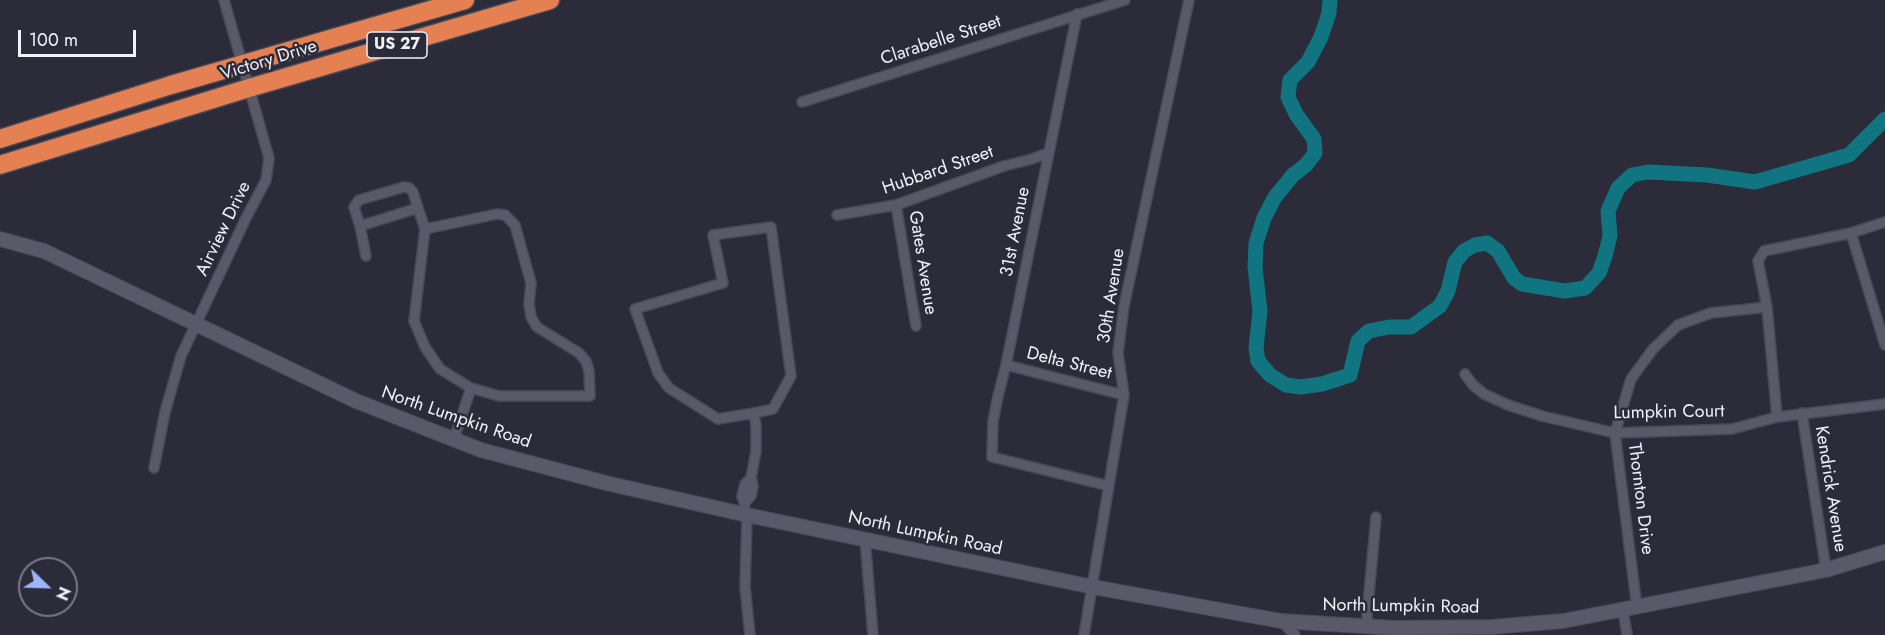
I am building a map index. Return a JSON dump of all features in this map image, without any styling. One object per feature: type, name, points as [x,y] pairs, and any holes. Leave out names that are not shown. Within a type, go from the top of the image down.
[{"type":"highway","name":"Victory Drive","points":[[0,139],[465,0]]},
{"type":"highway","name":"Victory Drive","points":[[0,165],[249,88],[550,0]]},
{"type":"street","name":"Airview Drive","points":[[154,468],[165,412],[181,356],[266,180],[269,158],[224,0]]},
{"type":"street","name":"Clarabelle Street","points":[[802,102],[1125,0]]},
{"type":"street","name":"30th Avenue","points":[[1084,635],[1125,395],[1118,353],[1124,306],[1189,0]]},
{"type":"street","name":"31st Avenue","points":[[1077,14],[993,422],[992,457],[1109,486]]},
{"type":"street","name":"Hubbard Street","points":[[837,215],[896,205],[1004,166],[1048,153]]},
{"type":"street","points":[[366,256],[354,207],[359,200],[404,187],[413,192],[424,229],[414,321],[426,347],[440,369],[471,388],[498,396],[590,396],[590,370],[579,352],[537,327],[531,317],[529,304],[531,284],[515,225],[511,219],[497,214],[424,229]]},
{"type":"street","name":"Gates Avenue","points":[[896,205],[916,327]]},
{"type":"street","points":[[360,226],[418,208]]},
{"type":"street","points":[[1777,417],[1767,308],[1758,261],[1764,251],[1851,233],[1885,222]]},
{"type":"street","points":[[771,227],[791,376],[773,409],[753,413],[718,419],[669,388],[658,373],[635,309],[723,283],[713,236],[771,227]]},
{"type":"street","points":[[1851,233],[1885,345]]},
{"type":"street","name":"North Lumpkin Road","points":[[0,239],[44,251],[356,401],[481,450],[606,483],[745,510],[865,539],[1093,586],[1281,621],[1392,632],[1563,621],[1826,570],[1885,552]]},
{"type":"street","name":"Thornton Drive","points":[[1637,608],[1615,433],[1630,379],[1653,349],[1678,325],[1711,313],[1767,308]]},
{"type":"street","name":"Delta Street","points":[[1006,365],[1125,395]]},
{"type":"street","name":"Lumpkin Court","points":[[1465,374],[1484,394],[1508,405],[1542,416],[1615,433],[1732,429],[1777,417],[1885,404]]},
{"type":"street","points":[[454,439],[471,388]]},
{"type":"street","points":[[750,635],[745,587],[745,510],[753,486],[751,478],[756,451],[756,426],[753,413]]},
{"type":"street","name":"Kendrick Avenue","points":[[1802,413],[1826,570]]},
{"type":"street","points":[[1368,628],[1367,616],[1376,517]]},
{"type":"street","points":[[865,539],[873,635]]},
{"type":"street","points":[[1623,610],[1626,635]]},
{"type":"street","points":[[1281,621],[1295,635]]},
{"type":"waterway","points":[[1330,0],[1329,13],[1321,37],[1308,62],[1290,80],[1288,97],[1296,114],[1314,139],[1315,153],[1275,197],[1264,218],[1256,243],[1255,267],[1260,311],[1256,348],[1258,361],[1270,375],[1286,385],[1301,387],[1322,384],[1350,375],[1358,341],[1369,331],[1389,327],[1411,327],[1440,306],[1448,291],[1455,262],[1464,251],[1475,245],[1487,243],[1498,251],[1514,278],[1522,284],[1565,291],[1585,288],[1599,273],[1605,256],[1610,236],[1608,211],[1618,188],[1632,175],[1648,172],[1707,175],[1755,182],[1849,155],[1885,119]]}]
